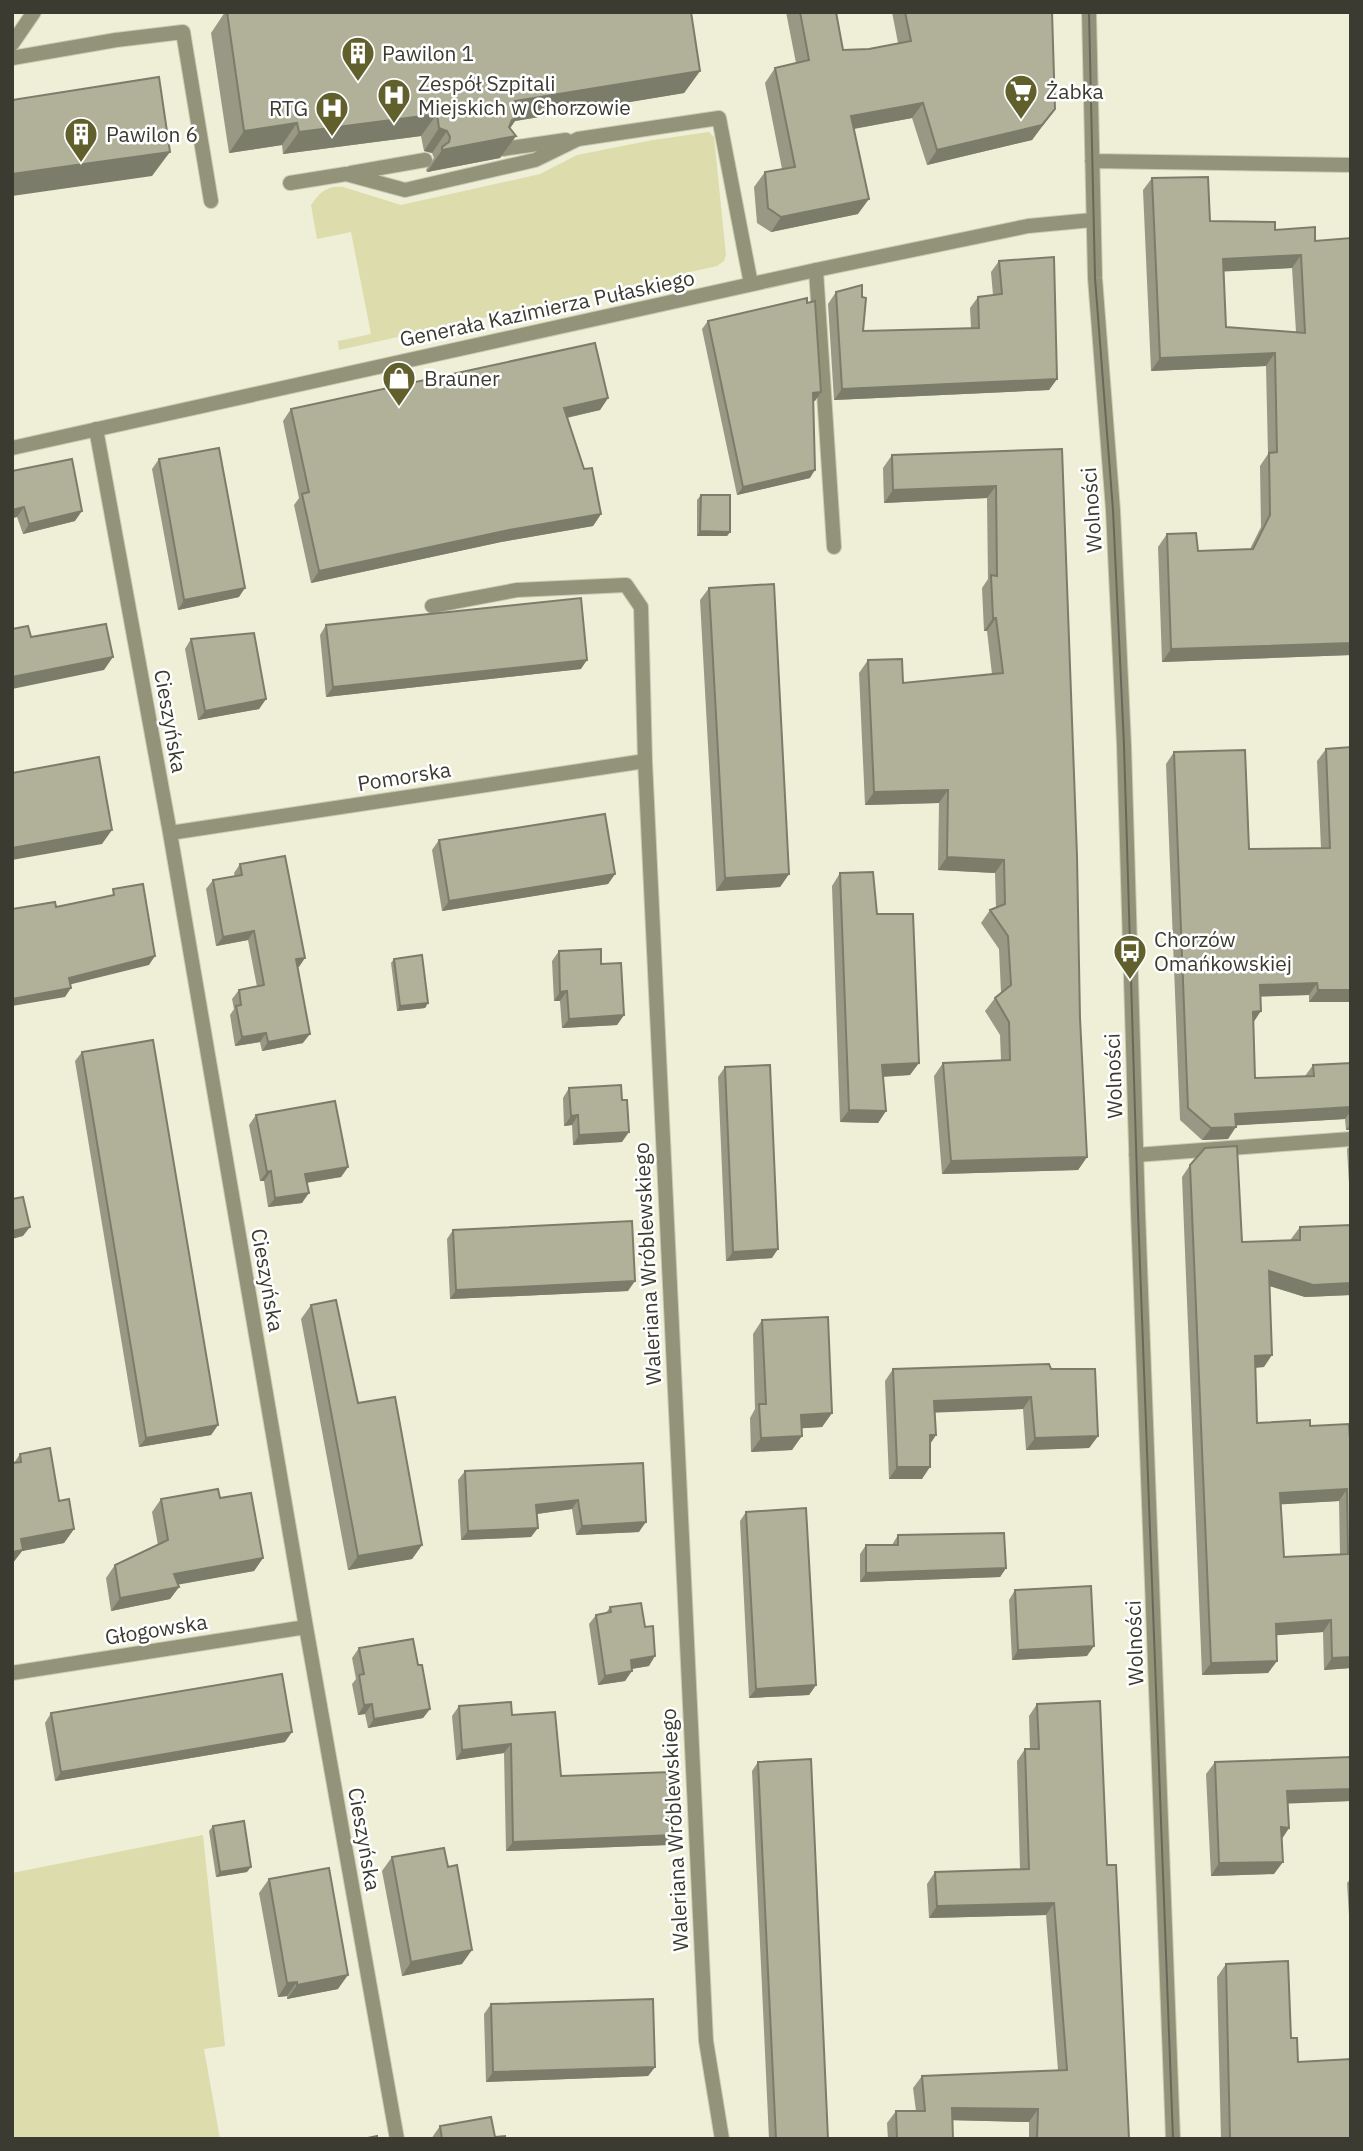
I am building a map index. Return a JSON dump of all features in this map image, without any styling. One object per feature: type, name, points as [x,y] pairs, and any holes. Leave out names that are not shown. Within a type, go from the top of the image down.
[{"type":"street","points":[[12,44],[34,12]]},
{"type":"street","name":"Wolności","points":[[1089,12],[1092,220],[1113,510],[1124,746],[1136,1155],[1173,2139]]},
{"type":"street","points":[[12,58],[116,40],[184,32],[211,201]]},
{"type":"street","points":[[503,149],[719,118],[751,284]]},
{"type":"street","points":[[346,174],[405,190],[535,160],[578,139]]},
{"type":"street","points":[[290,183],[425,160]]},
{"type":"street","points":[[1092,160],[1351,165]]},
{"type":"street","name":"Generała Kazimierza Pułaskiego","points":[[12,448],[816,270],[1028,226],[1092,220]]},
{"type":"street","points":[[816,270],[834,547]]},
{"type":"street","name":"Cieszyńska","points":[[96,429],[170,833],[397,2139]]},
{"type":"street","name":"Waleriana Wróblewskiego","points":[[432,606],[517,590],[626,585],[641,607],[645,761],[706,2041],[722,2139]]},
{"type":"street","name":"Pomorska","points":[[170,833],[645,761]]},
{"type":"street","points":[[1136,1155],[1351,1139]]},
{"type":"street","name":"Głogowska","points":[[12,1672],[306,1627]]},
{"type":"green space","points":[[709,132],[714,137],[726,255],[724,261],[717,266],[339,350],[338,341],[371,334],[351,232],[317,239],[311,205],[324,191],[332,187],[343,187],[401,205],[540,174],[577,155]]},
{"type":"green space","points":[[203,1835],[225,2046],[204,2049],[220,2139],[12,2139],[12,1873]]},
{"type":"building","name":"Pawilon 1","points":[[227,12],[691,12],[700,71],[515,101],[518,117],[512,120],[509,127],[516,136],[442,150],[450,137],[447,131],[439,128],[437,114],[299,132],[297,123],[244,131]]},
{"type":"building","points":[[800,12],[836,12],[843,50],[869,49],[911,41],[905,12],[1052,12],[1055,109],[1042,125],[937,150],[923,103],[851,116],[869,199],[781,217],[768,208],[765,172],[795,167],[775,68],[809,60]]},
{"type":"building","name":"Pawilon 6","points":[[159,77],[170,152],[12,174],[12,100]]},
{"type":"building","points":[[1208,177],[1210,221],[1275,222],[1275,230],[1315,227],[1315,241],[1351,238],[1351,643],[1171,649],[1167,534],[1196,533],[1198,551],[1253,549],[1270,515],[1269,453],[1277,452],[1275,353],[1160,358],[1152,178]],"holes":[[[1301,255],[1305,333],[1226,327],[1223,259]]]},
{"type":"building","points":[[1054,257],[1057,379],[842,389],[836,292],[862,285],[862,297],[866,298],[863,331],[979,328],[978,297],[1002,294],[999,261]]},
{"type":"building","points":[[807,298],[807,303],[815,301],[821,392],[813,393],[815,470],[743,487],[708,321]]},
{"type":"building","points":[[595,343],[608,398],[564,408],[584,469],[592,468],[601,514],[509,530],[319,571],[302,494],[309,492],[291,409]]},
{"type":"building","points":[[219,448],[245,588],[184,600],[159,459]]},
{"type":"building","points":[[1062,449],[1087,1157],[951,1161],[943,1063],[1010,1060],[1009,1022],[995,998],[1011,985],[1008,936],[990,910],[1005,904],[1004,860],[947,857],[948,790],[874,792],[868,660],[902,659],[903,683],[1003,673],[996,618],[993,618],[991,575],[997,576],[996,486],[893,490],[892,455]]},
{"type":"building","points":[[72,459],[82,511],[29,524],[24,507],[12,510],[12,471]]},
{"type":"building","points":[[701,495],[730,495],[730,532],[700,531]]},
{"type":"building","points":[[774,584],[789,874],[725,878],[709,588]]},
{"type":"building","points":[[581,598],[587,660],[333,687],[326,625]]},
{"type":"building","points":[[106,624],[113,657],[12,677],[12,629],[28,626],[31,637]]},
{"type":"building","points":[[254,633],[266,699],[205,711],[191,639]]},
{"type":"building","points":[[1351,747],[1351,990],[1318,990],[1317,983],[1260,985],[1261,1011],[1253,1012],[1255,1078],[1314,1076],[1313,1065],[1351,1063],[1351,1107],[1235,1114],[1236,1127],[1211,1128],[1188,1108],[1174,752],[1245,750],[1249,849],[1330,848],[1326,749]]},
{"type":"building","points":[[99,757],[112,830],[12,848],[12,773]]},
{"type":"building","points":[[605,814],[615,874],[449,901],[439,840]]},
{"type":"building","points":[[285,856],[305,958],[296,959],[310,1034],[268,1042],[266,1033],[242,1037],[236,1006],[241,1005],[239,990],[264,985],[254,931],[223,937],[213,880],[242,875],[240,864]]},
{"type":"building","points":[[873,872],[877,914],[913,914],[919,1063],[882,1065],[886,1111],[849,1110],[840,873]]},
{"type":"building","points":[[143,884],[155,956],[69,978],[71,988],[12,999],[12,909],[55,902],[56,907],[114,895],[113,889]]},
{"type":"building","points":[[601,949],[601,964],[621,963],[624,1015],[569,1019],[567,991],[560,992],[559,951]]},
{"type":"building","points":[[422,955],[428,1003],[400,1006],[394,959]]},
{"type":"building","points":[[153,1040],[218,1425],[146,1438],[82,1052]]},
{"type":"building","points":[[770,1065],[778,1249],[733,1252],[725,1067]]},
{"type":"building","points":[[621,1085],[622,1100],[627,1100],[629,1132],[579,1135],[578,1115],[571,1116],[569,1088]]},
{"type":"building","points":[[335,1101],[348,1167],[305,1174],[309,1193],[275,1198],[271,1171],[267,1172],[256,1115]]},
{"type":"building","points":[[1237,1146],[1242,1242],[1300,1240],[1300,1227],[1351,1225],[1351,1283],[1313,1285],[1269,1271],[1272,1355],[1255,1356],[1257,1423],[1310,1420],[1310,1426],[1349,1424],[1351,1657],[1332,1658],[1331,1620],[1276,1624],[1277,1661],[1211,1663],[1190,1165],[1205,1148]],"holes":[[[1347,1489],[1348,1554],[1284,1557],[1280,1493]]]},
{"type":"building","points":[[23,1197],[30,1227],[12,1231],[12,1199]]},
{"type":"building","points":[[632,1221],[635,1281],[456,1290],[453,1230]]},
{"type":"building","points":[[336,1300],[358,1403],[395,1397],[422,1545],[358,1556],[311,1305]]},
{"type":"building","points":[[828,1317],[832,1413],[801,1415],[802,1436],[761,1438],[759,1404],[766,1404],[762,1320]]},
{"type":"building","points":[[1049,1364],[1051,1369],[1095,1369],[1098,1436],[1035,1438],[1031,1397],[934,1401],[936,1435],[930,1435],[930,1467],[897,1467],[893,1369]]},
{"type":"building","points":[[50,1448],[59,1501],[69,1499],[74,1529],[21,1539],[23,1550],[12,1552],[12,1463],[21,1462],[20,1454]]},
{"type":"building","points":[[643,1463],[646,1522],[582,1526],[578,1500],[536,1505],[538,1528],[468,1531],[465,1471]]},
{"type":"building","points":[[218,1489],[220,1498],[251,1493],[263,1558],[174,1574],[179,1587],[120,1598],[115,1565],[168,1540],[161,1499]]},
{"type":"building","points":[[806,1508],[816,1685],[756,1689],[746,1512]]},
{"type":"building","points":[[1004,1533],[1006,1568],[866,1573],[866,1545],[898,1545],[898,1535]]},
{"type":"building","points":[[1091,1586],[1094,1646],[1018,1650],[1015,1590]]},
{"type":"building","points":[[641,1603],[645,1627],[653,1626],[655,1656],[631,1660],[632,1671],[605,1676],[596,1615],[611,1612],[610,1607]]},
{"type":"building","points":[[413,1639],[418,1665],[422,1665],[430,1709],[374,1719],[372,1704],[364,1705],[359,1675],[364,1674],[359,1648]]},
{"type":"building","points":[[282,1674],[292,1732],[61,1772],[51,1713]]},
{"type":"building","points":[[1100,1701],[1107,1865],[1116,1865],[1129,2139],[1037,2139],[1038,2109],[952,2108],[953,2139],[897,2139],[896,2111],[925,2111],[922,2076],[1067,2070],[1054,1903],[937,1906],[935,1872],[1029,1869],[1025,1749],[1039,1749],[1037,1704]]},
{"type":"building","points":[[511,1702],[512,1715],[555,1712],[561,1776],[671,1772],[674,1835],[513,1842],[511,1744],[462,1750],[459,1706]]},
{"type":"building","points":[[1351,1757],[1351,1789],[1287,1791],[1289,1828],[1281,1827],[1283,1862],[1219,1863],[1215,1762]]},
{"type":"building","points":[[811,1759],[828,2139],[776,2139],[758,1762]]},
{"type":"building","points":[[244,1821],[251,1867],[220,1872],[213,1826]]},
{"type":"building","points":[[444,1848],[448,1867],[457,1865],[472,1950],[411,1962],[392,1857]]},
{"type":"building","points":[[329,1868],[348,1975],[297,1985],[297,1982],[287,1983],[269,1879]]},
{"type":"building","points":[[1288,1961],[1291,2038],[1297,2038],[1298,2062],[1351,2059],[1351,2139],[1230,2139],[1226,1964]]},
{"type":"building","points":[[653,1999],[655,2067],[493,2072],[491,2004]]},
{"type":"building","points":[[491,2117],[495,2137],[505,2136],[505,2139],[442,2139],[440,2126]]},
{"type":"tram line","points":[[1089,12],[1095,278],[1113,510],[1124,745],[1138,1212],[1173,2139]]},
{"type":"place","name":"Pawilon 1","points":[[358,83]]},
{"type":"place","name":"Żabka","points":[[1021,121]]},
{"type":"place","name":"Zespół Szpitali Miejskich w Chorzowie","points":[[394,125]]},
{"type":"place","name":"RTG","points":[[332,138]]},
{"type":"place","name":"Pawilon 6","points":[[81,164]]},
{"type":"place","name":"Brauner","points":[[399,408]]},
{"type":"place","name":"Chorzów Omańkowskiej","points":[[1130,981]]}]
